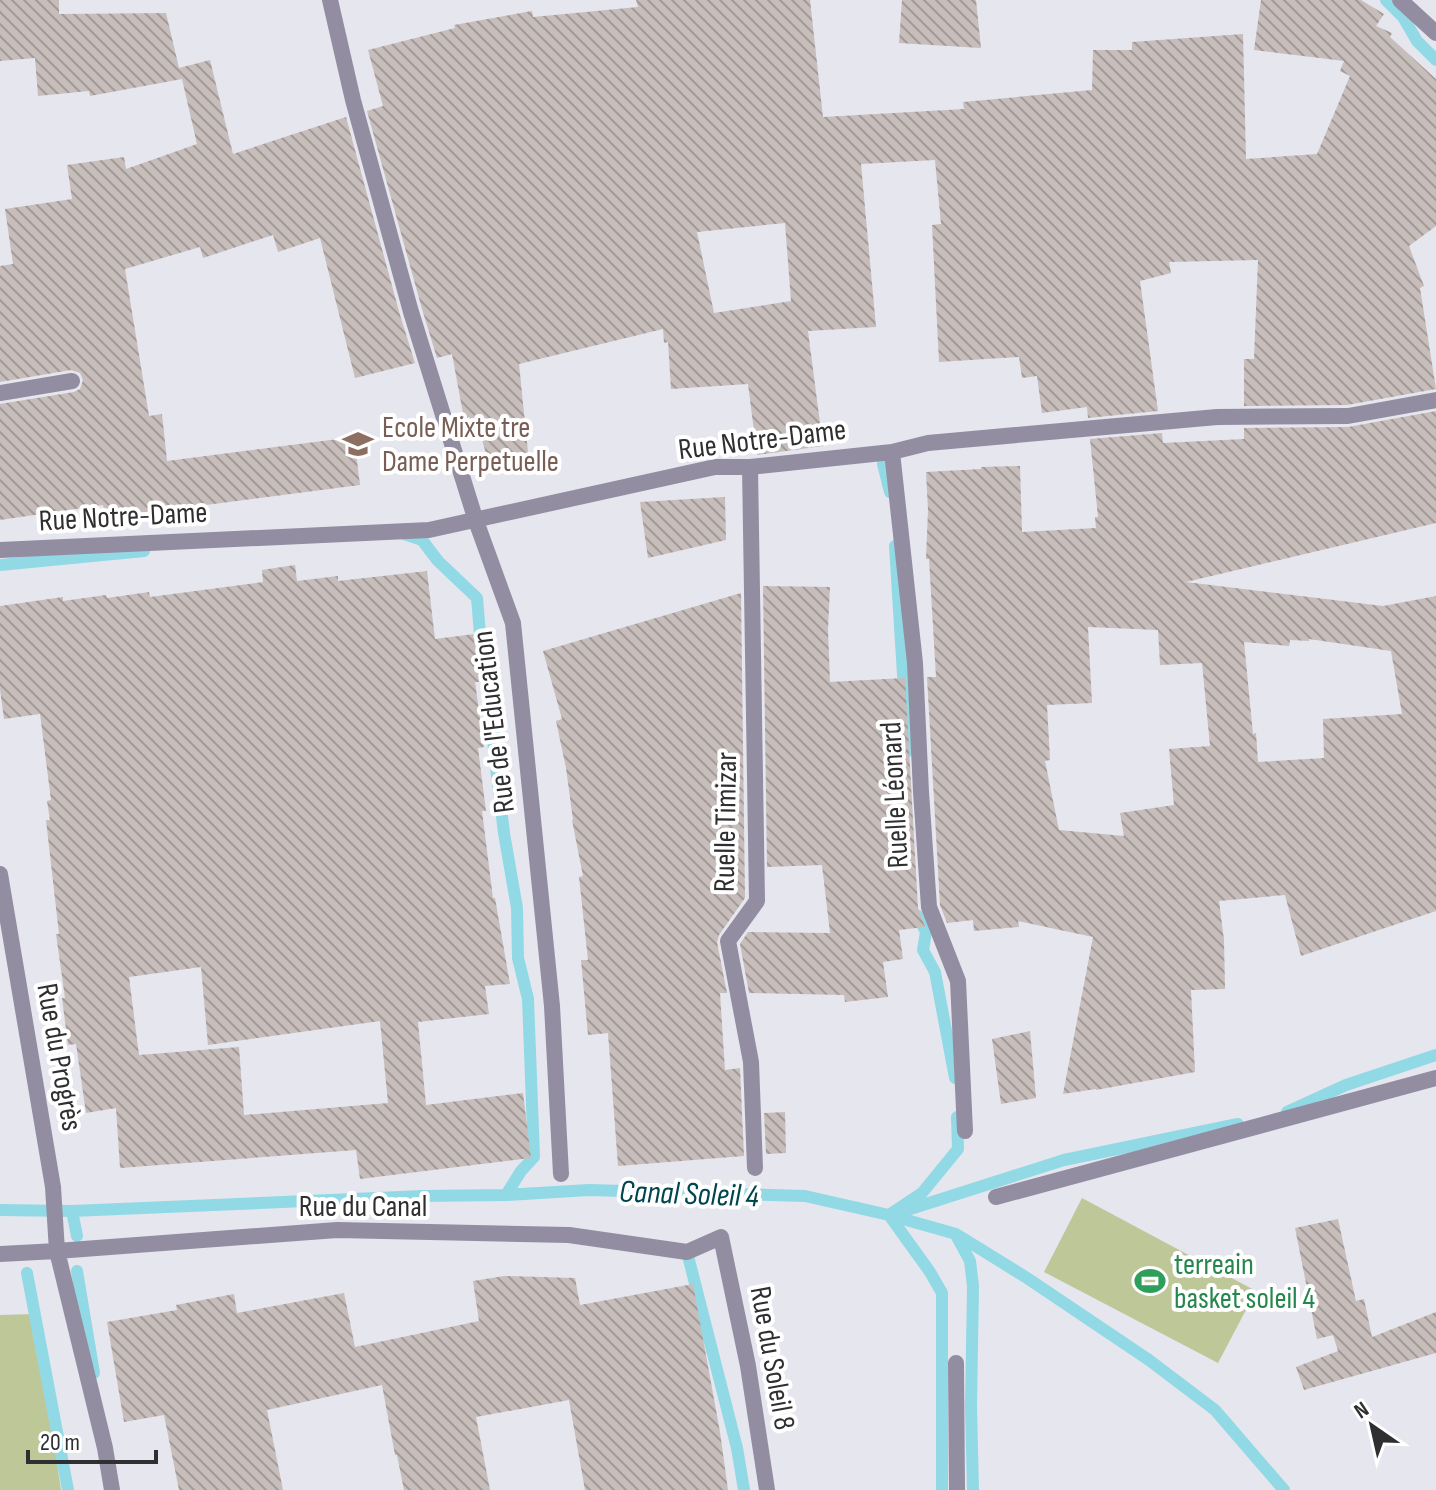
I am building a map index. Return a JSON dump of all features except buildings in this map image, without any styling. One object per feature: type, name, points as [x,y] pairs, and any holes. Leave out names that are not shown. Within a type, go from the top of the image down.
[{"type":"street","name":"Rue de l'Education","points":[[330,0],[353,100],[411,312],[476,521],[513,623],[552,1006],[561,1174]]},
{"type":"street","points":[[1400,0],[1436,33]]},
{"type":"street","points":[[0,393],[72,381]]},
{"type":"street","name":"Rue Notre-Dame","points":[[0,550],[429,530],[715,467],[750,467],[892,452],[928,443],[1217,417],[1348,416],[1436,400]]},
{"type":"street","name":"Ruelle Léonard","points":[[892,452],[915,663],[929,907],[958,981],[965,1131]]},
{"type":"street","name":"Ruelle Timizar","points":[[750,467],[757,901],[728,941],[751,1062],[755,1168]]},
{"type":"street","name":"Rue du Progrès","points":[[0,874],[53,1187],[57,1251],[105,1448],[112,1490]]},
{"type":"street","points":[[996,1197],[1436,1078]]},
{"type":"street","name":"Rue du Canal","points":[[0,1254],[337,1230],[569,1235],[687,1252],[721,1237]]},
{"type":"street","name":"Rue du Soleil 8","points":[[721,1237],[748,1366],[767,1490]]},
{"type":"street","points":[[956,1363],[957,1490]]},
{"type":"green space","name":"terreain basket soleil 4","points":[[1082,1198],[1256,1291],[1218,1363],[1044,1272]]},
{"type":"green space","points":[[34,1314],[61,1490],[0,1490],[0,1315]]},
{"type":"waterway","points":[[1386,0],[1403,17],[1417,41],[1436,60]]},
{"type":"waterway","points":[[883,464],[890,492]]},
{"type":"waterway","points":[[404,534],[422,540],[438,561],[477,598],[482,659],[491,692],[494,751],[504,833],[517,908],[518,958],[528,999],[534,1157],[506,1195]]},
{"type":"waterway","points":[[895,546],[904,691],[909,720],[908,751]]},
{"type":"waterway","points":[[0,565],[144,551]]},
{"type":"waterway","points":[[918,916],[926,932],[923,950],[935,972],[955,1078]]},
{"type":"waterway","points":[[1287,1112],[1346,1085],[1436,1055]]},
{"type":"waterway","points":[[889,1215],[922,1193],[958,1149],[957,1117]]},
{"type":"waterway","points":[[904,1211],[1064,1160],[1238,1124]]},
{"type":"waterway","name":"Canal Soleil 4","points":[[0,1210],[72,1211],[589,1190],[805,1196],[956,1234],[1149,1360],[1215,1410],[1284,1490]]},
{"type":"waterway","points":[[72,1211],[77,1236]]},
{"type":"waterway","points":[[889,1215],[942,1293],[942,1490]]},
{"type":"waterway","points":[[957,1237],[970,1261],[973,1286],[973,1490]]},
{"type":"waterway","points":[[687,1252],[737,1448],[744,1490]]},
{"type":"waterway","points":[[77,1271],[94,1373]]},
{"type":"waterway","points":[[27,1273],[68,1490]]},
{"type":"place","name":"Ecole Mixte tre Dame Perpetuelle","points":[[358,444]]},
{"type":"place","name":"terreain basket soleil 4","points":[[1150,1281]]}]
